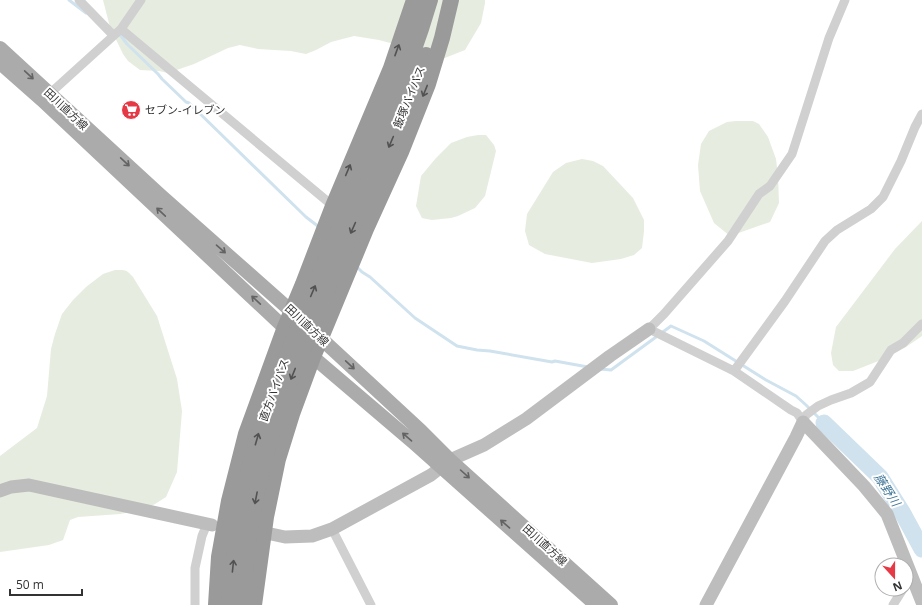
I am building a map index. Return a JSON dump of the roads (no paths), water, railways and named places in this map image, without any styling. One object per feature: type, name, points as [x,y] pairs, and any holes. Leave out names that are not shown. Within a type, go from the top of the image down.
[{"type":"highway","points":[[216,605],[219,557],[229,500],[246,434],[284,327],[391,68],[414,0]]},
{"type":"highway","points":[[363,189],[404,78],[430,0]]},
{"type":"highway","name":"飯塚バイパス","points":[[363,189],[402,116],[422,65],[443,0]]},
{"type":"highway","points":[[242,605],[266,516],[278,459],[292,414],[366,228],[401,152],[428,84],[442,38],[451,0]]},
{"type":"highway","name":"直方バイパス","points":[[242,605],[237,530],[245,485],[257,438],[275,386],[295,336],[363,189]]},
{"type":"main road","name":"田川直方線","points":[[0,48],[46,97],[314,357],[414,443],[445,464],[611,605]]},
{"type":"main road","name":"田川直方線","points":[[0,63],[46,97],[291,311],[421,431],[445,464],[597,605]]},
{"type":"street","points":[[79,0],[114,35]]},
{"type":"street","points":[[46,97],[121,29],[141,0]]},
{"type":"street","points":[[271,534],[285,537],[312,536],[332,528],[431,475],[445,464],[484,445],[526,418],[649,329],[728,241],[759,194],[770,186],[792,154],[829,38],[845,0]]},
{"type":"street","points":[[121,29],[333,206]]},
{"type":"street","points":[[734,371],[785,301],[825,241],[837,230],[871,209],[883,197],[922,114]]},
{"type":"street","points":[[706,605],[796,437],[806,415],[818,406],[851,393],[870,382],[891,350],[903,343],[922,324]]},
{"type":"street","points":[[649,329],[734,371],[797,414],[888,514],[901,557]]},
{"type":"street","points":[[0,491],[11,487],[29,485],[210,525],[202,536],[195,568],[196,605]]},
{"type":"street","points":[[332,528],[371,605]]},
{"type":"street","points":[[914,590],[922,602]]},
{"type":"waterway","points":[[69,0],[86,13]]},
{"type":"waterway","points":[[117,34],[121,36],[162,79],[186,102],[189,103],[306,217],[319,227]]},
{"type":"waterway","points":[[356,266],[415,318],[457,346],[588,367]]},
{"type":"waterway","points":[[600,369],[611,370],[671,326],[704,341],[766,380],[796,396],[824,423]]},
{"type":"waterway","name":"藤野川","points":[[824,423],[880,477],[902,512],[922,549]]},
{"type":"place","name":"セブン-イレブン","points":[[131,110]]}]
